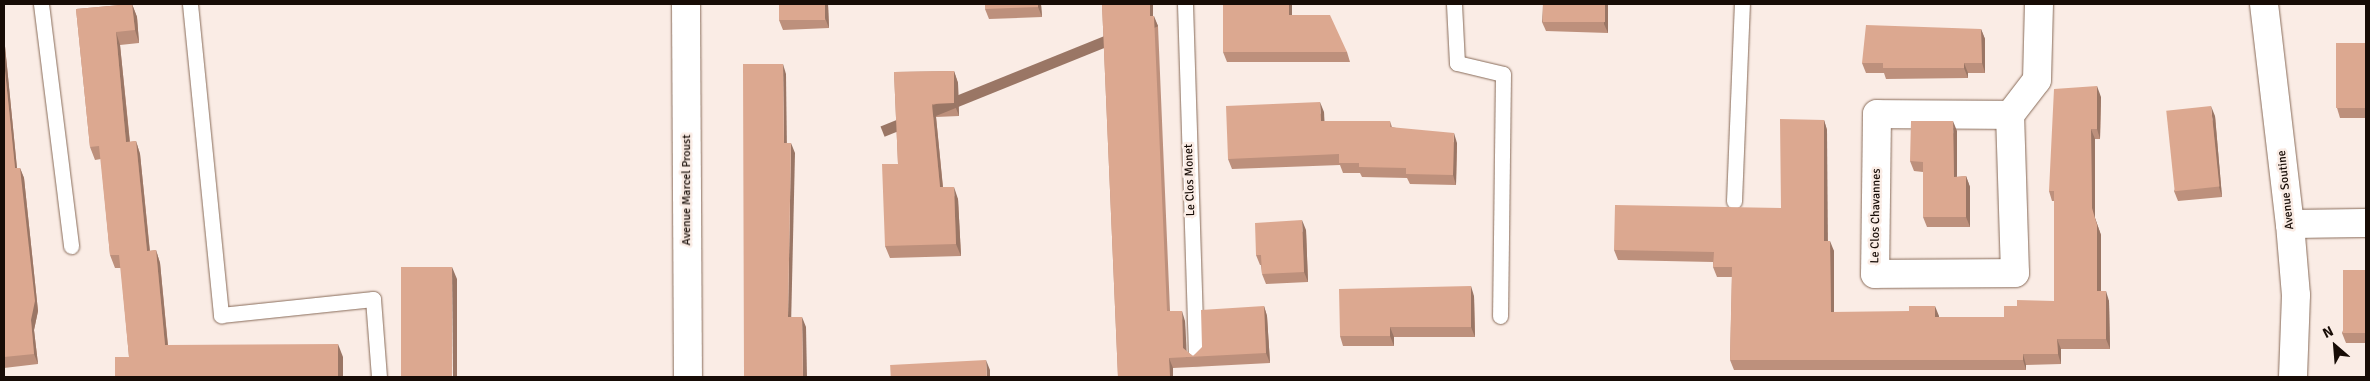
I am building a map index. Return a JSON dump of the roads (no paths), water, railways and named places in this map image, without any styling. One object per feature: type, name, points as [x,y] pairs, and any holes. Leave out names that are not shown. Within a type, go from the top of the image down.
[{"type":"street","name":"Avenue Marcel Proust","points":[[686,4],[688,377]]},
{"type":"street","points":[[2010,115],[2037,80],[2038,4]]},
{"type":"street","name":"Avenue Soutine","points":[[2264,4],[2290,224],[2296,295],[2293,377]]},
{"type":"street","name":"Le Clos Chavannes","points":[[1877,114],[2010,115],[2015,273],[1875,274],[1877,114]]},
{"type":"street","points":[[2290,224],[2366,223]]},
{"type":"lane","points":[[41,4],[72,246]]},
{"type":"lane","points":[[190,4],[222,315],[373,300],[379,377]]},
{"type":"lane","name":"Le Clos Monet","points":[[1185,4],[1196,357]]},
{"type":"lane","points":[[1454,4],[1457,63],[1503,74],[1500,316]]},
{"type":"lane","points":[[1734,201],[1742,4]]}]
